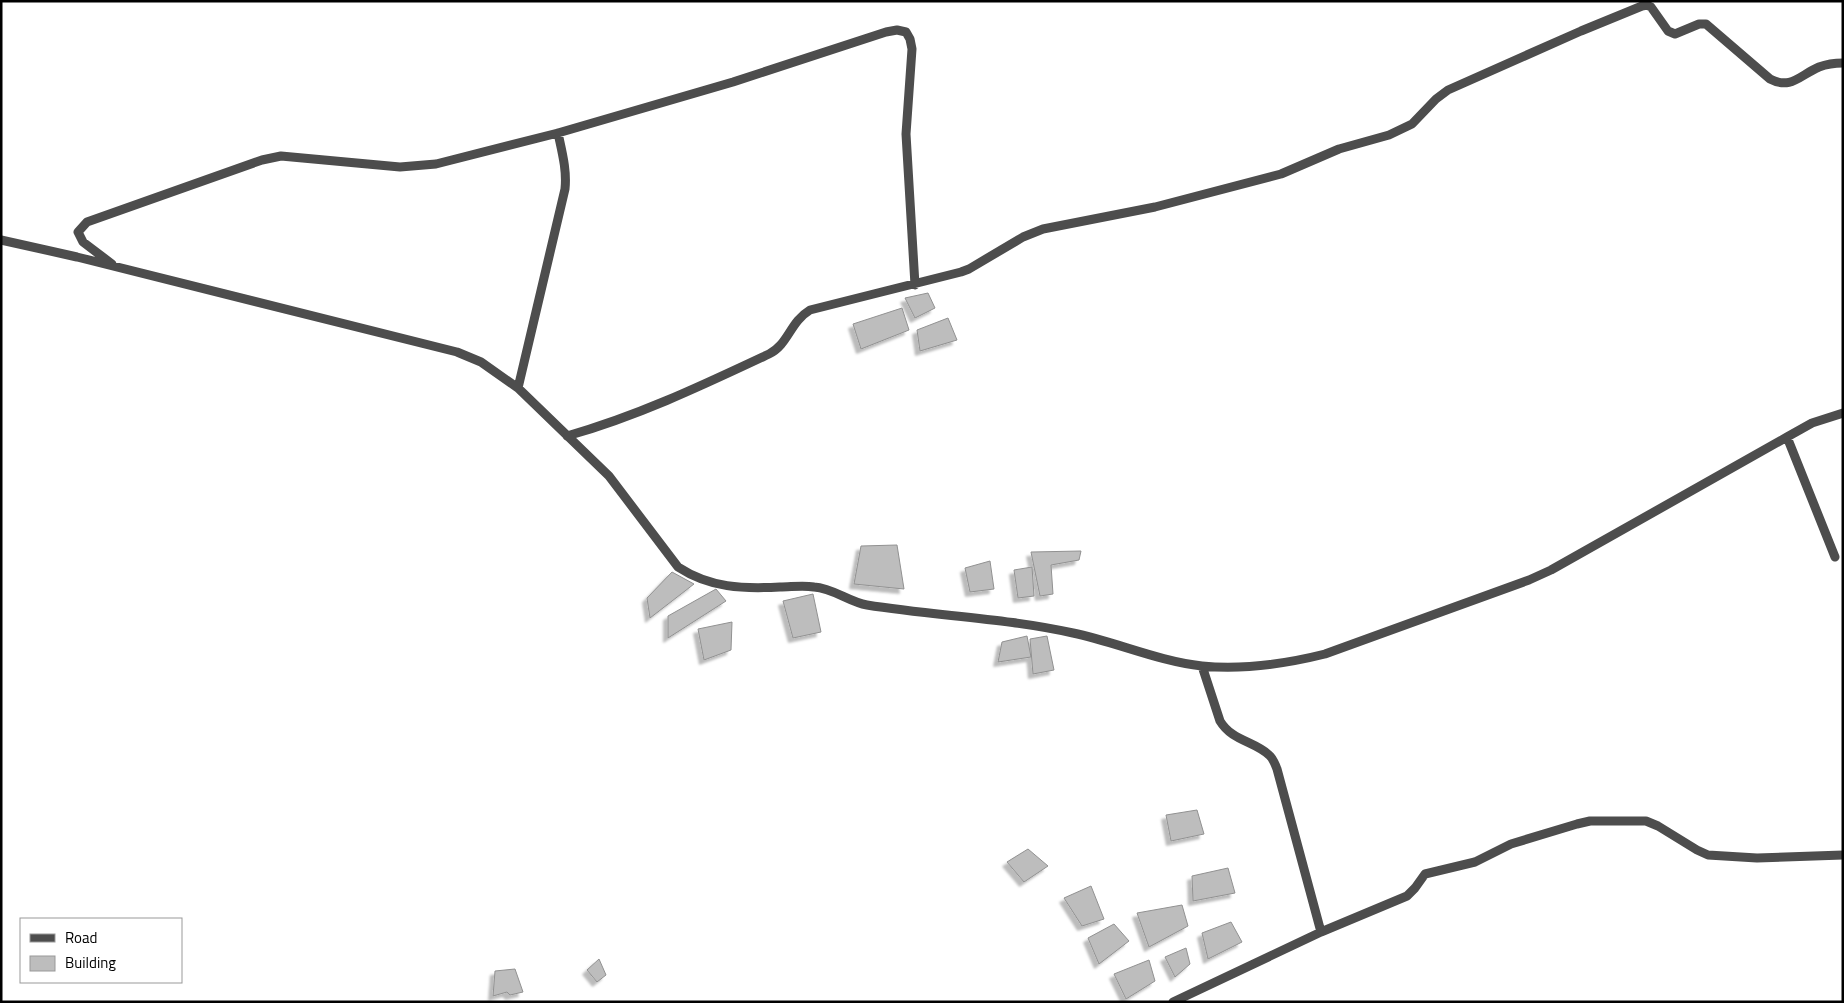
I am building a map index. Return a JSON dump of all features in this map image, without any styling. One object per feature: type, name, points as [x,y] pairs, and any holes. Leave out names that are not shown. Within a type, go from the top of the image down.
[{"type":"street","points":[[567,436],[596,428],[654,407],[770,354],[778,349],[799,317],[810,310],[969,269],[1023,237],[1044,229],[1154,207],[1271,176],[1296,168],[1334,151],[1389,135],[1412,124],[1448,90],[1642,6],[1647,5],[1651,7],[1671,34],[1699,24],[1706,24],[1748,61],[1777,82],[1784,84],[1817,68],[1829,64],[1843,63]]},
{"type":"street","points":[[116,267],[83,242],[78,232],[81,226],[87,222],[262,160],[281,156],[296,156],[400,167],[436,164],[558,133],[733,82],[897,30],[906,32],[912,49],[906,134],[915,284]]},
{"type":"street","points":[[518,388],[565,189],[565,167],[558,133]]},
{"type":"street","points":[[1,240],[458,352],[481,362],[518,388],[618,486],[678,567],[722,586],[747,589],[816,587],[865,605],[1074,633],[1177,662],[1202,666],[1264,666],[1325,654],[1504,590],[1551,570],[1812,423],[1843,413]]},
{"type":"street","points":[[1787,437],[1835,557]]},
{"type":"street","points":[[1202,666],[1224,728],[1270,755],[1277,769],[1321,932]]},
{"type":"street","points":[[1174,1002],[1321,932],[1406,896],[1425,874],[1475,862],[1511,844],[1583,822],[1646,821],[1708,855],[1757,858],[1843,856]]},
{"type":"building","points":[[928,293],[935,308],[915,318],[905,298]]},
{"type":"building","points":[[902,308],[909,330],[861,349],[853,324]]},
{"type":"building","points":[[948,318],[957,340],[920,351],[917,330]]},
{"type":"building","points":[[897,545],[904,589],[854,584],[861,546]]},
{"type":"building","points":[[1081,551],[1079,560],[1051,565],[1053,594],[1040,596],[1031,552]]},
{"type":"building","points":[[990,561],[994,589],[970,592],[965,568]]},
{"type":"building","points":[[1032,567],[1034,596],[1018,598],[1014,570]]},
{"type":"building","points":[[672,572],[694,584],[650,618],[647,598]]},
{"type":"building","points":[[716,589],[726,601],[668,638],[668,616]]},
{"type":"building","points":[[813,594],[821,632],[793,638],[783,601]]},
{"type":"building","points":[[732,622],[731,650],[704,660],[698,629]]},
{"type":"building","points":[[1027,636],[1031,657],[998,662],[1002,642]]},
{"type":"building","points":[[1047,636],[1054,670],[1033,674],[1030,639]]},
{"type":"building","points":[[1197,810],[1204,834],[1171,841],[1166,815]]},
{"type":"building","points":[[1028,849],[1048,866],[1024,882],[1007,862]]},
{"type":"building","points":[[1228,868],[1235,893],[1193,901],[1192,876]]},
{"type":"building","points":[[1091,886],[1104,919],[1082,926],[1064,898]]},
{"type":"building","points":[[1182,905],[1188,926],[1149,947],[1137,913]]},
{"type":"building","points":[[1231,922],[1242,942],[1208,959],[1202,933]]},
{"type":"building","points":[[1114,924],[1129,941],[1099,964],[1088,938]]},
{"type":"building","points":[[1186,948],[1190,964],[1175,977],[1165,957]]},
{"type":"building","points":[[599,959],[606,975],[597,982],[587,970]]},
{"type":"building","points":[[1149,960],[1155,981],[1126,999],[1114,974]]},
{"type":"building","points":[[515,969],[523,992],[510,995],[507,992],[493,996],[495,971]]}]
